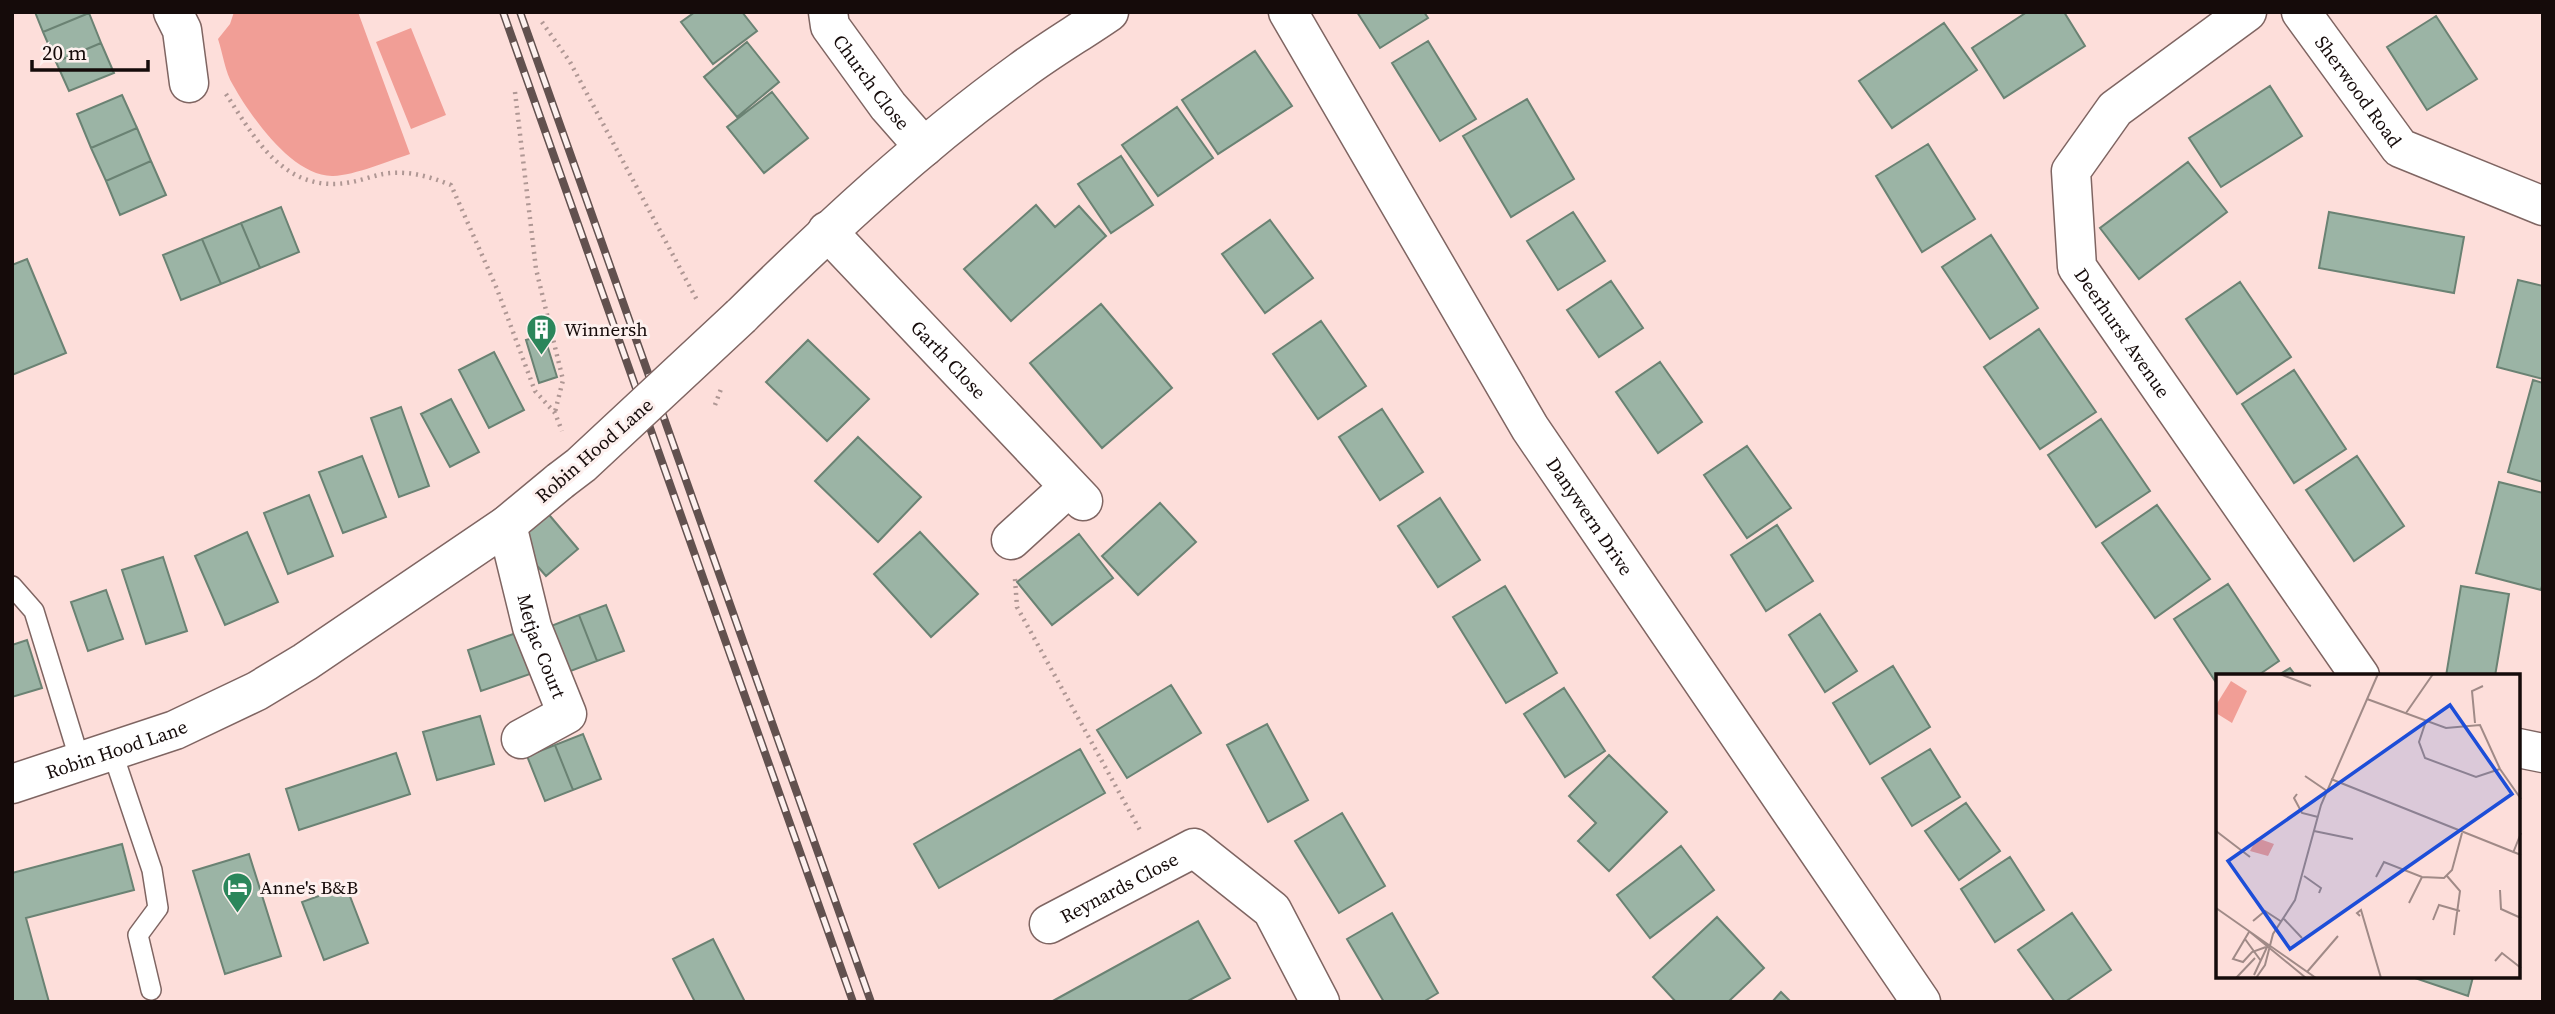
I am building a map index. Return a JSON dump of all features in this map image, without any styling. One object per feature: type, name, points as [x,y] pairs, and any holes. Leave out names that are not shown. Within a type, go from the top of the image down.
[{"type":"street","points":[[173,12],[182,30],[189,83]]},
{"type":"street","name":"Church Close","points":[[828,12],[830,26],[888,106],[924,146]]},
{"type":"street","name":"Robin Hood Lane","points":[[12,784],[175,730],[257,691],[316,655],[507,525],[581,465],[741,316],[827,231],[924,146],[1021,71],[1110,12]]},
{"type":"street","name":"Danywern Drive","points":[[1288,12],[1530,428],[1921,1002]]},
{"type":"street","name":"Deerhurst Avenue","points":[[2248,12],[2115,109],[2071,171],[2077,267],[2359,674]]},
{"type":"street","name":"Sherwood Road","points":[[2301,12],[2400,148],[2543,206]]},
{"type":"street","name":"Garth Close","points":[[827,231],[1075,495],[1011,540]]},
{"type":"street","name":"Metjac Court","points":[[507,525],[532,627],[567,714],[521,739]]},
{"type":"street","points":[[2520,748],[2543,752]]},
{"type":"street","name":"Reynards Close","points":[[1049,924],[1194,849],[1272,910],[1320,1002]]},
{"type":"lane","points":[[12,586],[34,611],[96,756],[152,870],[158,908],[138,935],[151,990]]},
{"type":"path","points":[[542,22],[570,62],[700,307]]},
{"type":"path","points":[[189,83],[216,78],[262,149],[291,173],[320,184],[350,183],[384,174],[423,174],[450,185],[497,289],[535,391],[555,412],[564,380],[536,269],[515,92]]},
{"type":"path","points":[[1011,540],[1017,607],[1160,866]]},
{"type":"shaded area","points":[[234,12],[358,12],[410,154],[362,170],[333,176],[318,174],[289,156],[262,128],[228,74],[218,39],[230,24]]},
{"type":"shaded area","points":[[411,28],[446,115],[411,129],[376,42]]},
{"type":"building","points":[[35,12],[88,12],[89,13],[43,32]]},
{"type":"building","points":[[695,12],[742,12],[757,31],[713,64],[681,22]]},
{"type":"building","points":[[1357,12],[1424,12],[1428,18],[1380,48]]},
{"type":"building","points":[[2027,12],[2064,12],[2085,46],[2004,98],[1972,48]]},
{"type":"building","points":[[89,13],[101,43],[56,62],[43,32]]},
{"type":"building","points":[[2436,16],[2477,79],[2427,110],[2387,47]]},
{"type":"building","points":[[1944,23],[1977,70],[1892,128],[1859,81]]},
{"type":"building","points":[[1428,41],[1476,119],[1440,141],[1392,63]]},
{"type":"building","points":[[747,42],[779,82],[737,117],[704,77]]},
{"type":"building","points":[[101,43],[114,73],[69,91],[56,62]]},
{"type":"building","points":[[1255,51],[1292,106],[1218,154],[1182,100]]},
{"type":"building","points":[[2270,86],[2302,136],[2221,187],[2189,138]]},
{"type":"building","points":[[772,92],[808,138],[764,173],[727,127]]},
{"type":"building","points":[[122,95],[137,128],[91,148],[77,114]]},
{"type":"building","points":[[1527,99],[1574,179],[1511,217],[1463,136]]},
{"type":"building","points":[[1177,107],[1213,158],[1158,196],[1122,145]]},
{"type":"building","points":[[137,128],[151,161],[106,181],[91,148]]},
{"type":"building","points":[[1928,144],[1975,219],[1922,252],[1876,176]]},
{"type":"building","points":[[1121,156],[1153,205],[1111,233],[1078,184]]},
{"type":"building","points":[[151,161],[166,195],[120,215],[106,181]]},
{"type":"building","points":[[2188,162],[2227,212],[2139,279],[2100,228]]},
{"type":"building","points":[[1036,205],[1055,227],[1079,206],[1106,236],[1011,321],[964,269]]},
{"type":"building","points":[[281,207],[299,252],[260,268],[241,223]]},
{"type":"building","points":[[1573,212],[1605,261],[1558,290],[1527,241]]},
{"type":"building","points":[[2329,212],[2464,237],[2454,293],[2319,268]]},
{"type":"building","points":[[1270,220],[1313,278],[1265,313],[1222,254]]},
{"type":"building","points":[[241,223],[260,268],[221,284],[202,239]]},
{"type":"building","points":[[1991,235],[2038,308],[1990,339],[1942,267]]},
{"type":"building","points":[[202,239],[221,284],[181,300],[163,255]]},
{"type":"building","points":[[27,259],[66,353],[12,375],[12,265]]},
{"type":"building","points":[[2518,280],[2543,286],[2543,379],[2497,367]]},
{"type":"building","points":[[1611,281],[1643,328],[1599,357],[1567,310]]},
{"type":"building","points":[[2240,282],[2291,357],[2237,394],[2186,319]]},
{"type":"building","points":[[1101,304],[1172,388],[1102,448],[1030,363]]},
{"type":"building","points":[[1321,321],[1366,386],[1318,419],[1273,354]]},
{"type":"building","points":[[2039,329],[2096,412],[2040,449],[1984,367]]},
{"type":"building","name":"Winnersh","points":[[544,335],[557,377],[539,383],[526,340]]},
{"type":"building","points":[[808,340],[869,399],[827,441],[766,382]]},
{"type":"building","points":[[494,352],[524,410],[489,428],[459,370]]},
{"type":"building","points":[[1660,362],[1702,422],[1658,453],[1616,392]]},
{"type":"building","points":[[2294,370],[2346,449],[2294,483],[2242,404]]},
{"type":"building","points":[[2533,380],[2543,383],[2543,482],[2508,472]]},
{"type":"building","points":[[451,399],[479,452],[450,467],[421,414]]},
{"type":"building","points":[[401,407],[429,486],[399,497],[371,418]]},
{"type":"building","points":[[1382,409],[1423,472],[1380,500],[1339,437]]},
{"type":"building","points":[[2101,419],[2150,491],[2096,527],[2048,455]]},
{"type":"building","points":[[858,437],[921,497],[878,542],[815,481]]},
{"type":"building","points":[[1747,446],[1791,508],[1747,538],[1704,475]]},
{"type":"building","points":[[362,456],[386,517],[343,533],[319,472]]},
{"type":"building","points":[[2357,456],[2404,526],[2354,561],[2306,490]]},
{"type":"building","points":[[2499,482],[2543,493],[2541,590],[2476,573]]},
{"type":"building","points":[[309,495],[333,556],[288,574],[264,513]]},
{"type":"building","points":[[1440,498],[1480,560],[1438,587],[1398,526]]},
{"type":"building","points":[[1160,503],[1196,542],[1138,595],[1102,556]]},
{"type":"building","points":[[2157,505],[2210,579],[2155,618],[2102,543]]},
{"type":"building","points":[[545,510],[578,549],[546,576],[512,537]]},
{"type":"building","points":[[1777,525],[1813,581],[1766,611],[1731,555]]},
{"type":"building","points":[[247,532],[278,602],[225,625],[195,556]]},
{"type":"building","points":[[920,532],[978,594],[931,637],[874,574]]},
{"type":"building","points":[[1079,534],[1113,578],[1052,625],[1017,582]]},
{"type":"building","points":[[163,557],[187,631],[146,644],[122,570]]},
{"type":"building","points":[[2228,584],[2279,661],[2260,674],[2216,674],[2216,682],[2174,619]]},
{"type":"building","points":[[1505,586],[1557,673],[1506,703],[1453,617]]},
{"type":"building","points":[[2461,586],[2509,594],[2495,674],[2446,674]]},
{"type":"building","points":[[106,590],[123,639],[88,651],[71,602]]},
{"type":"building","points":[[606,605],[624,651],[597,661],[579,615]]},
{"type":"building","points":[[1820,614],[1857,671],[1825,692],[1789,635]]},
{"type":"building","points":[[579,615],[597,661],[568,672],[551,626]]},
{"type":"building","points":[[519,632],[533,673],[481,691],[468,650]]},
{"type":"building","points":[[27,640],[42,688],[12,697],[12,645]]},
{"type":"building","points":[[1893,666],[1930,727],[1870,764],[1833,703]]},
{"type":"building","points":[[2290,668],[2294,674],[2280,674]]},
{"type":"building","points":[[1171,685],[1201,733],[1127,778],[1097,730]]},
{"type":"building","points":[[1564,688],[1605,751],[1565,777],[1524,714]]},
{"type":"building","points":[[480,716],[494,764],[437,780],[423,732]]},
{"type":"building","points":[[1267,724],[1308,800],[1268,822],[1227,745]]},
{"type":"building","points":[[583,734],[601,779],[573,790],[555,745]]},
{"type":"building","points":[[555,745],[573,790],[545,801],[527,756]]},
{"type":"building","points":[[1080,749],[1105,793],[939,888],[914,844]]},
{"type":"building","points":[[1930,749],[1960,797],[1912,826],[1882,778]]},
{"type":"building","points":[[396,753],[410,794],[299,830],[286,789]]},
{"type":"building","points":[[1609,755],[1667,812],[1609,871],[1578,841],[1596,823],[1569,796]]},
{"type":"building","points":[[1966,803],[2000,851],[1959,880],[1925,831]]},
{"type":"building","points":[[1342,813],[1385,886],[1339,913],[1295,841]]},
{"type":"building","points":[[122,844],[134,890],[26,918],[49,1002],[12,1002],[12,873]]},
{"type":"building","points":[[1681,846],[1714,890],[1650,938],[1617,895]]},
{"type":"building","name":"Anne's B&B","points":[[249,854],[281,956],[225,974],[193,871]]},
{"type":"building","points":[[2010,857],[2044,910],[1995,942],[1961,889]]},
{"type":"building","points":[[346,886],[368,943],[324,960],[302,902]]},
{"type":"building","points":[[1392,913],[1438,993],[1423,1002],[1384,1002],[1347,939]]},
{"type":"building","points":[[2072,913],[2111,970],[2065,1002],[2055,1002],[2018,950]]},
{"type":"building","points":[[1717,917],[1764,968],[1728,1002],[1676,1002],[1653,977]]},
{"type":"building","points":[[1198,921],[1230,978],[1186,1002],[1051,1002]]},
{"type":"building","points":[[713,939],[744,1000],[741,1002],[695,1002],[673,959]]},
{"type":"building","points":[[2418,979],[2472,979],[2468,996]]},
{"type":"building","points":[[1781,992],[1791,1002],[1772,1002]]},
{"type":"railway","points":[[503,12],[853,1002]]},
{"type":"railway","points":[[520,12],[871,1002]]},
{"type":"place","name":"Winnersh","points":[[541,356]]},
{"type":"place","name":"Anne's B&B","points":[[237,914]]}]
